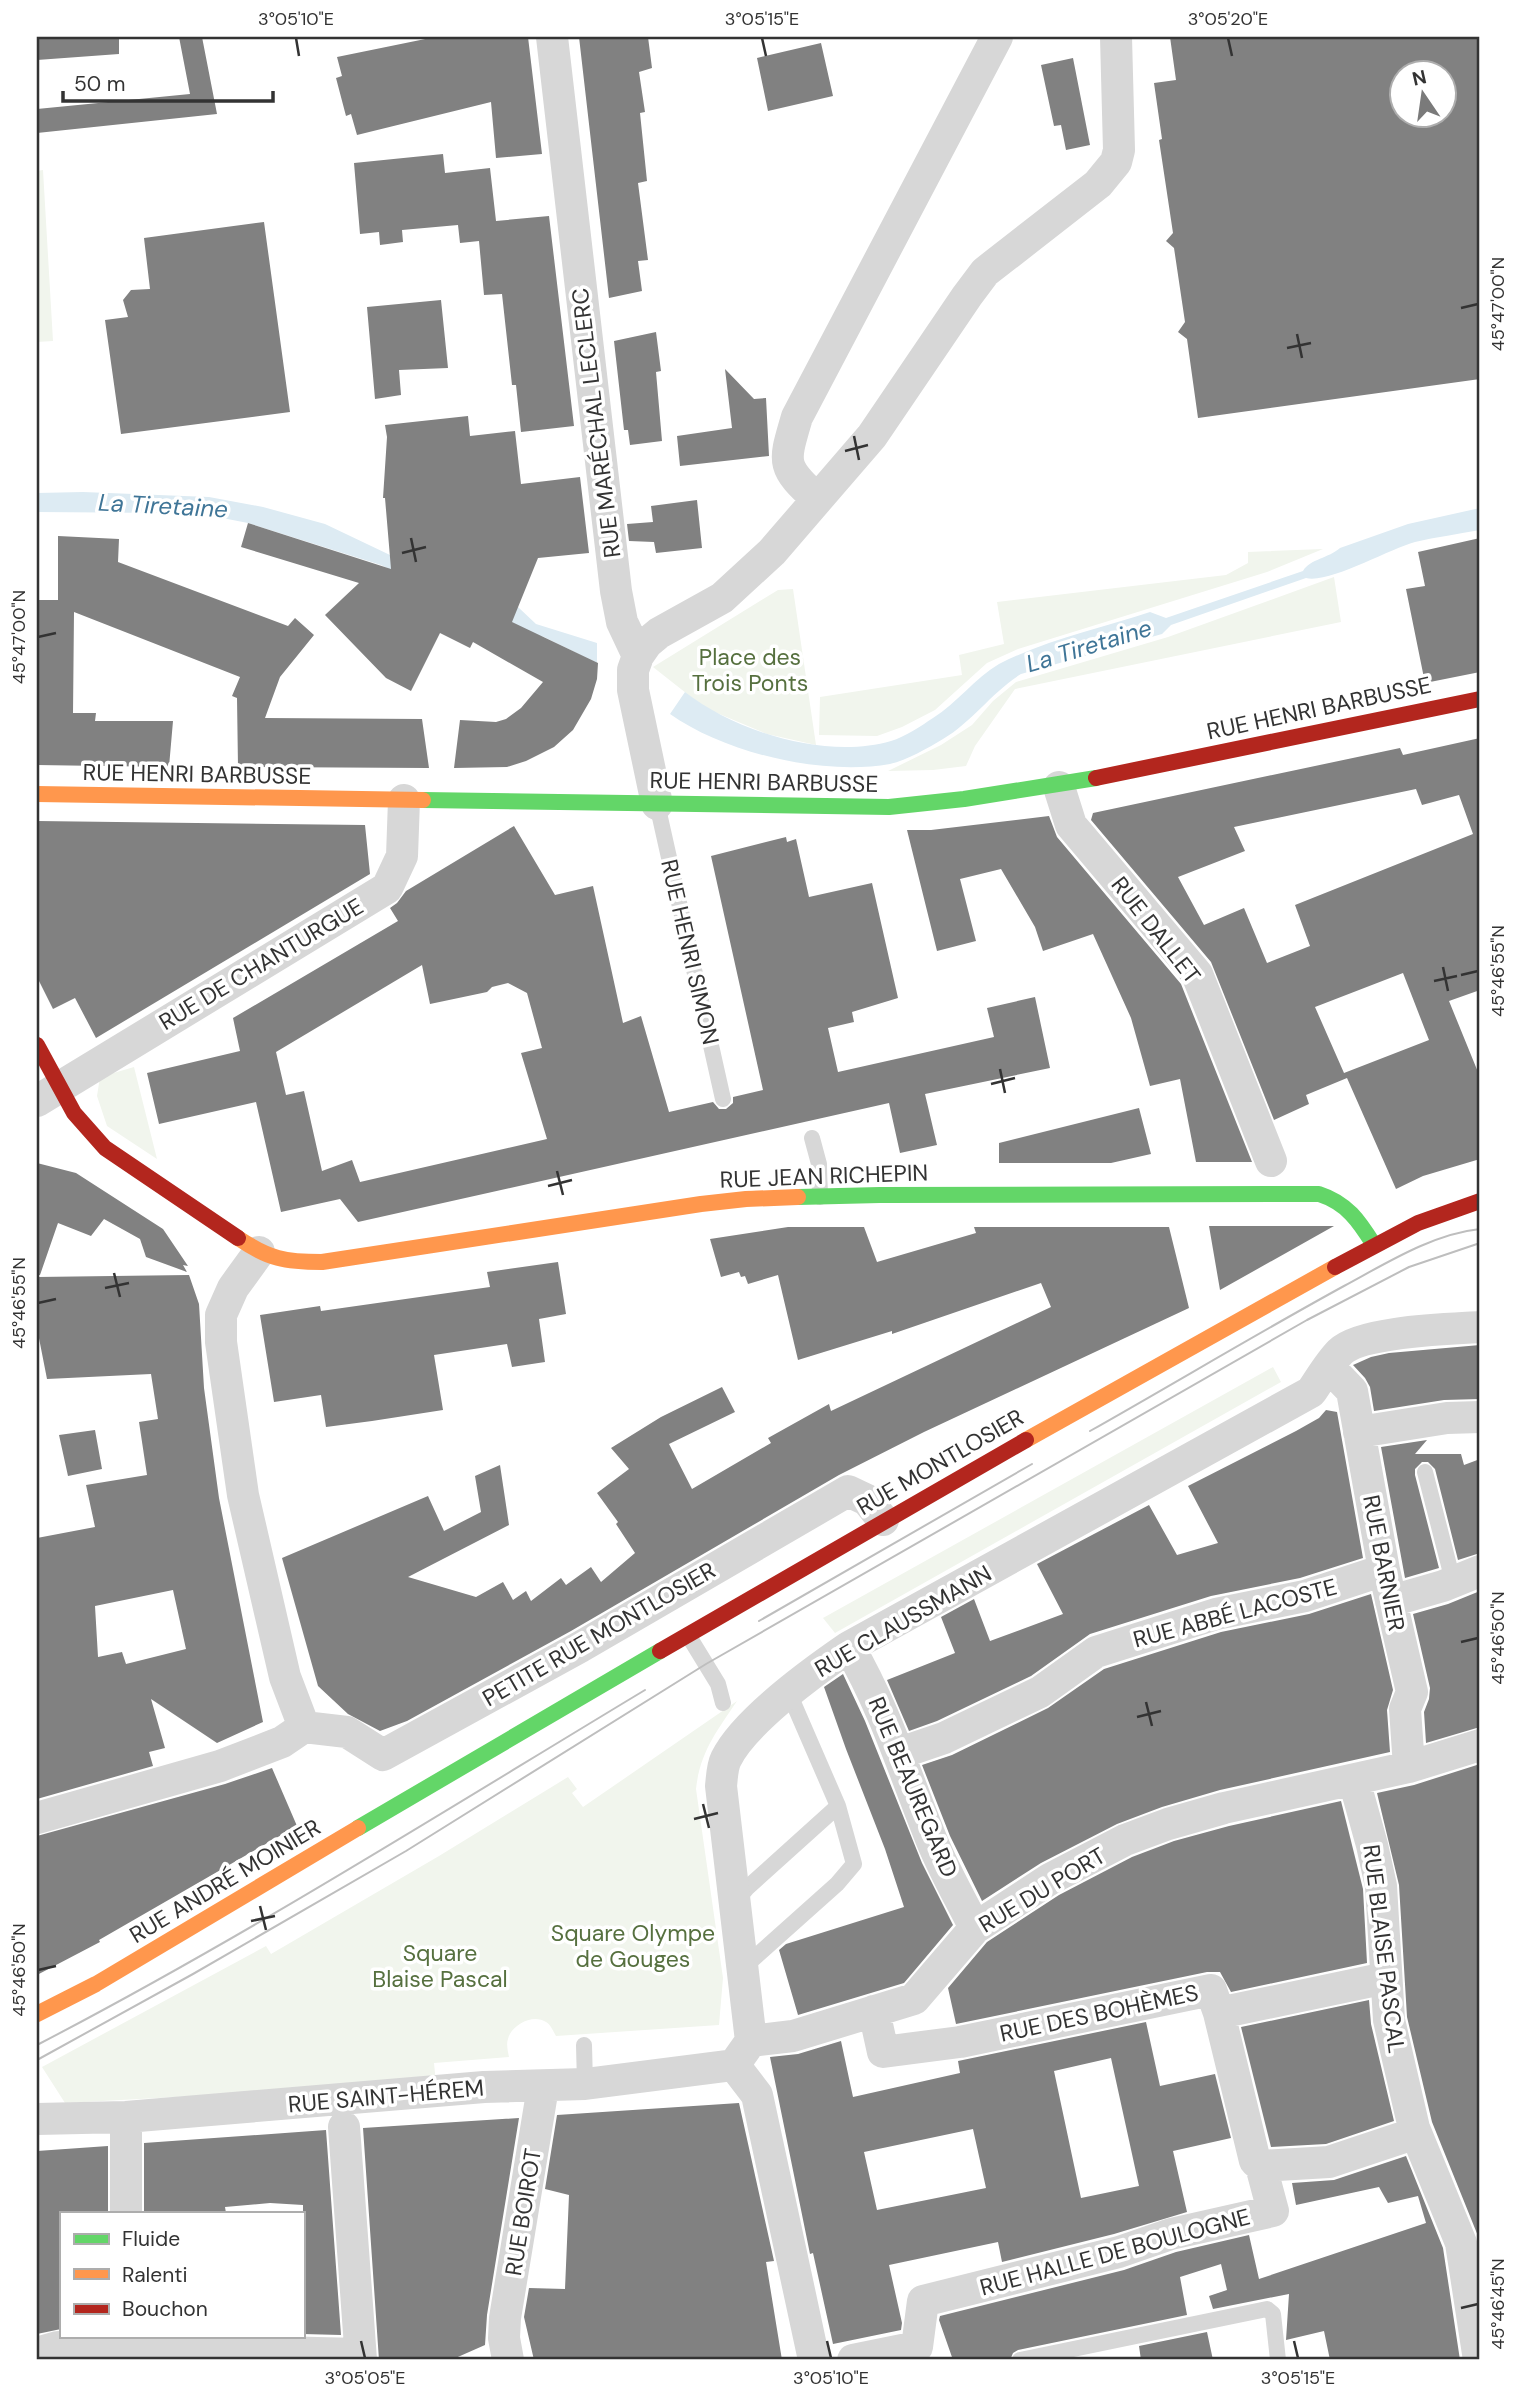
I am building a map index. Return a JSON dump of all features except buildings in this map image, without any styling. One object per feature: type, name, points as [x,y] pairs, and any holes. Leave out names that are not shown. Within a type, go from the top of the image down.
[{"type":"street","name":"RUE MARÉCHAL LECLERC","points":[[552,37],[616,591],[622,622],[638,656]]},
{"type":"street","points":[[819,496],[788,470],[786,453],[797,417],[997,37]]},
{"type":"street","points":[[657,804],[633,690],[633,670],[638,656],[647,643],[659,633],[722,598],[772,552],[872,436],[985,272],[1098,184],[1116,162],[1119,150],[1116,37]]},
{"type":"street","name":"RUE HENRI BARBUSSE","points":[[37,794],[889,807],[959,802],[1059,787],[1480,699]]},
{"type":"street","name":"RUE DALLET","points":[[1059,787],[1071,825],[1197,974],[1271,1161]]},
{"type":"street","name":"RUE DE CHANTURGUE","points":[[48,1095],[387,888],[402,856],[404,800]]},
{"type":"street","name":"RUE JEAN RICHEPIN","points":[[37,1045],[48,1095],[105,1148],[259,1252],[289,1262],[322,1262],[701,1204],[746,1199],[820,1197],[1319,1194],[1338,1198],[1349,1208],[1374,1245]]},
{"type":"street","name":"RUE MONTLOSIER","points":[[434,1784],[883,1520],[1374,1245],[1447,1210],[1480,1201]]},
{"type":"street","points":[[37,1818],[220,1766],[282,1742],[303,1727],[285,1677],[243,1495],[221,1342],[221,1315],[233,1288],[259,1252]]},
{"type":"street","name":"RUE CLAUSSMANN","points":[[743,2053],[743,1968],[721,1786],[725,1761],[742,1734],[813,1671],[849,1647],[1311,1391],[1342,1350],[1362,1341],[1416,1331],[1480,1327]]},
{"type":"street","name":"RUE BARNIER","points":[[1329,1367],[1352,1391],[1388,1586],[1412,1692],[1405,1709],[1409,1767]]},
{"type":"street","points":[[1359,1432],[1447,1418],[1480,1418]]},
{"type":"street","name":"PETITE RUE MONTLOSIER","points":[[303,1727],[346,1732],[383,1755],[580,1647],[848,1491],[867,1500],[883,1520]]},
{"type":"street","name":"RUE ABBÉ LACOSTE","points":[[900,1753],[944,1738],[1040,1692],[1096,1652],[1216,1614],[1305,1596],[1467,1576]]},
{"type":"street","name":"RUE BEAUREGARD","points":[[849,1647],[867,1677],[900,1753],[929,1833],[975,1928]]},
{"type":"street","name":"RUE DU PORT","points":[[743,2053],[914,1999],[975,1928],[1050,1879],[1125,1840],[1224,1808],[1409,1767],[1480,1745]]},
{"type":"street","name":"RUE BLAISE PASCAL","points":[[1354,1780],[1373,1845],[1381,1886],[1389,2020],[1416,2133],[1461,2243],[1479,2360]]},
{"type":"street","name":"RUE ANDRÉ MOINIER","points":[[37,2014],[96,1984],[434,1784]]},
{"type":"street","name":"RUE DES BOHÈMES","points":[[874,2011],[883,2052],[960,2042],[1211,1990],[1219,2013],[1386,1978]]},
{"type":"street","points":[[1219,2013],[1255,2161],[1261,2166],[1329,2162],[1416,2133]]},
{"type":"street","points":[[743,2053],[757,2095],[814,2360]]},
{"type":"street","name":"RUE SAINT-HÉREM","points":[[37,2119],[126,2117],[484,2087],[585,2084],[743,2053]]},
{"type":"street","name":"RUE BOIROT","points":[[506,2354],[505,2318],[543,2087]]},
{"type":"street","points":[[126,2117],[126,2212]]},
{"type":"street","points":[[37,2353],[58,2347],[130,2341],[241,2343],[283,2356],[360,2351],[344,2127]]},
{"type":"street","name":"RUE HALLE DE BOULOGNE","points":[[921,2354],[923,2301],[1119,2252],[1171,2234],[1273,2211],[1261,2166]]},
{"type":"street","points":[[853,2360],[921,2354]]},
{"type":"lane","name":"RUE HENRI SIMON","points":[[657,804],[723,1099]]},
{"type":"lane","points":[[812,1138],[819,1164],[820,1197]]},
{"type":"lane","points":[[1425,1472],[1467,1576]]},
{"type":"lane","points":[[687,1633],[718,1684],[723,1703]]},
{"type":"lane","points":[[743,1968],[837,1884],[854,1864],[838,1806],[789,1693]]},
{"type":"lane","points":[[736,1901],[838,1806]]},
{"type":"lane","points":[[584,2045],[585,2084]]},
{"type":"lane","points":[[1020,2360],[1267,2309],[1273,2314],[1278,2360]]},
{"type":"green space","points":[[43,170],[53,341],[37,342],[37,171]]},
{"type":"green space","points":[[1323,549],[1267,572],[1018,649],[987,663],[935,710],[902,727],[877,736],[819,735],[820,697],[962,675],[959,655],[1004,644],[997,602],[1226,575],[1248,563],[1248,552]]},
{"type":"green space","points":[[1334,577],[1341,622],[1015,689],[975,746],[966,766],[888,771],[941,745],[972,725],[993,701],[1016,682],[1168,637]]},
{"type":"green space","name":"Place des Trois Ponts","points":[[793,589],[816,745],[767,734],[705,708],[653,667],[778,590]]},
{"type":"green space","points":[[134,1067],[157,1159],[107,1126],[97,1096],[100,1077]]},
{"type":"green space","points":[[1273,1367],[1281,1382],[835,1633],[823,1618]]},
{"type":"green space","name":"Square Blaise Pascal","points":[[737,1701],[705,1753],[696,1789],[723,1978],[719,2025],[556,2036],[546,2022],[529,2020],[518,2025],[510,2034],[507,2043],[509,2057],[434,2063],[436,2083],[65,2103],[42,2067],[266,1946],[271,1954],[568,1777],[577,1789],[572,1793],[583,1807]]},
{"type":"water","name":"La Tiretaine","points":[[37,493],[209,497],[263,507],[325,524],[390,555],[518,607],[536,624],[597,643],[597,663],[544,637],[504,626],[381,565],[248,523],[212,516],[168,513],[37,512]]},
{"type":"water","name":"La Tiretaine","points":[[1480,508],[1480,530],[1415,542],[1344,571],[1329,576],[1306,578],[1171,625],[1162,634],[1021,674],[953,732],[917,753],[890,764],[835,767],[775,758],[718,740],[670,714],[685,692],[730,719],[783,739],[839,747],[866,746],[891,741],[913,731],[942,712],[999,664],[1036,648],[1150,612],[1166,618],[1303,571],[1310,564],[1340,548],[1408,524]]},
{"type":"tram line","points":[[1090,1431],[1392,1260],[1444,1237],[1480,1229]]},
{"type":"tram line","points":[[37,2060],[406,1851],[706,1664],[1307,1320],[1409,1267],[1480,1243]]},
{"type":"tram line","points":[[759,1621],[1032,1464]]},
{"type":"tram line","points":[[37,2045],[268,1917],[645,1690]]},
{"type":"traffic: fast","points":[[423,800],[889,807],[964,799],[1096,778]]},
{"type":"traffic: fast","points":[[798,1197],[1319,1194],[1345,1208],[1374,1245]]},
{"type":"traffic: fast","points":[[358,1828],[660,1651]]},
{"type":"traffic: slow","points":[[37,794],[423,800]]},
{"type":"traffic: slow","points":[[238,1238],[259,1251],[278,1258],[322,1262],[701,1204],[798,1197]]},
{"type":"traffic: slow","points":[[1026,1440],[1335,1267]]},
{"type":"traffic: slow","points":[[37,2014],[96,1984],[358,1828]]},
{"type":"traffic: jam","points":[[1096,778],[1480,699]]},
{"type":"traffic: jam","points":[[37,1045],[74,1113],[105,1148],[238,1238]]},
{"type":"traffic: jam","points":[[1335,1267],[1418,1223],[1480,1201]]},
{"type":"traffic: jam","points":[[660,1651],[1026,1440]]},
{"type":"park label","name":"Square Olympe de Gouges","points":[[633,1946]]}]
